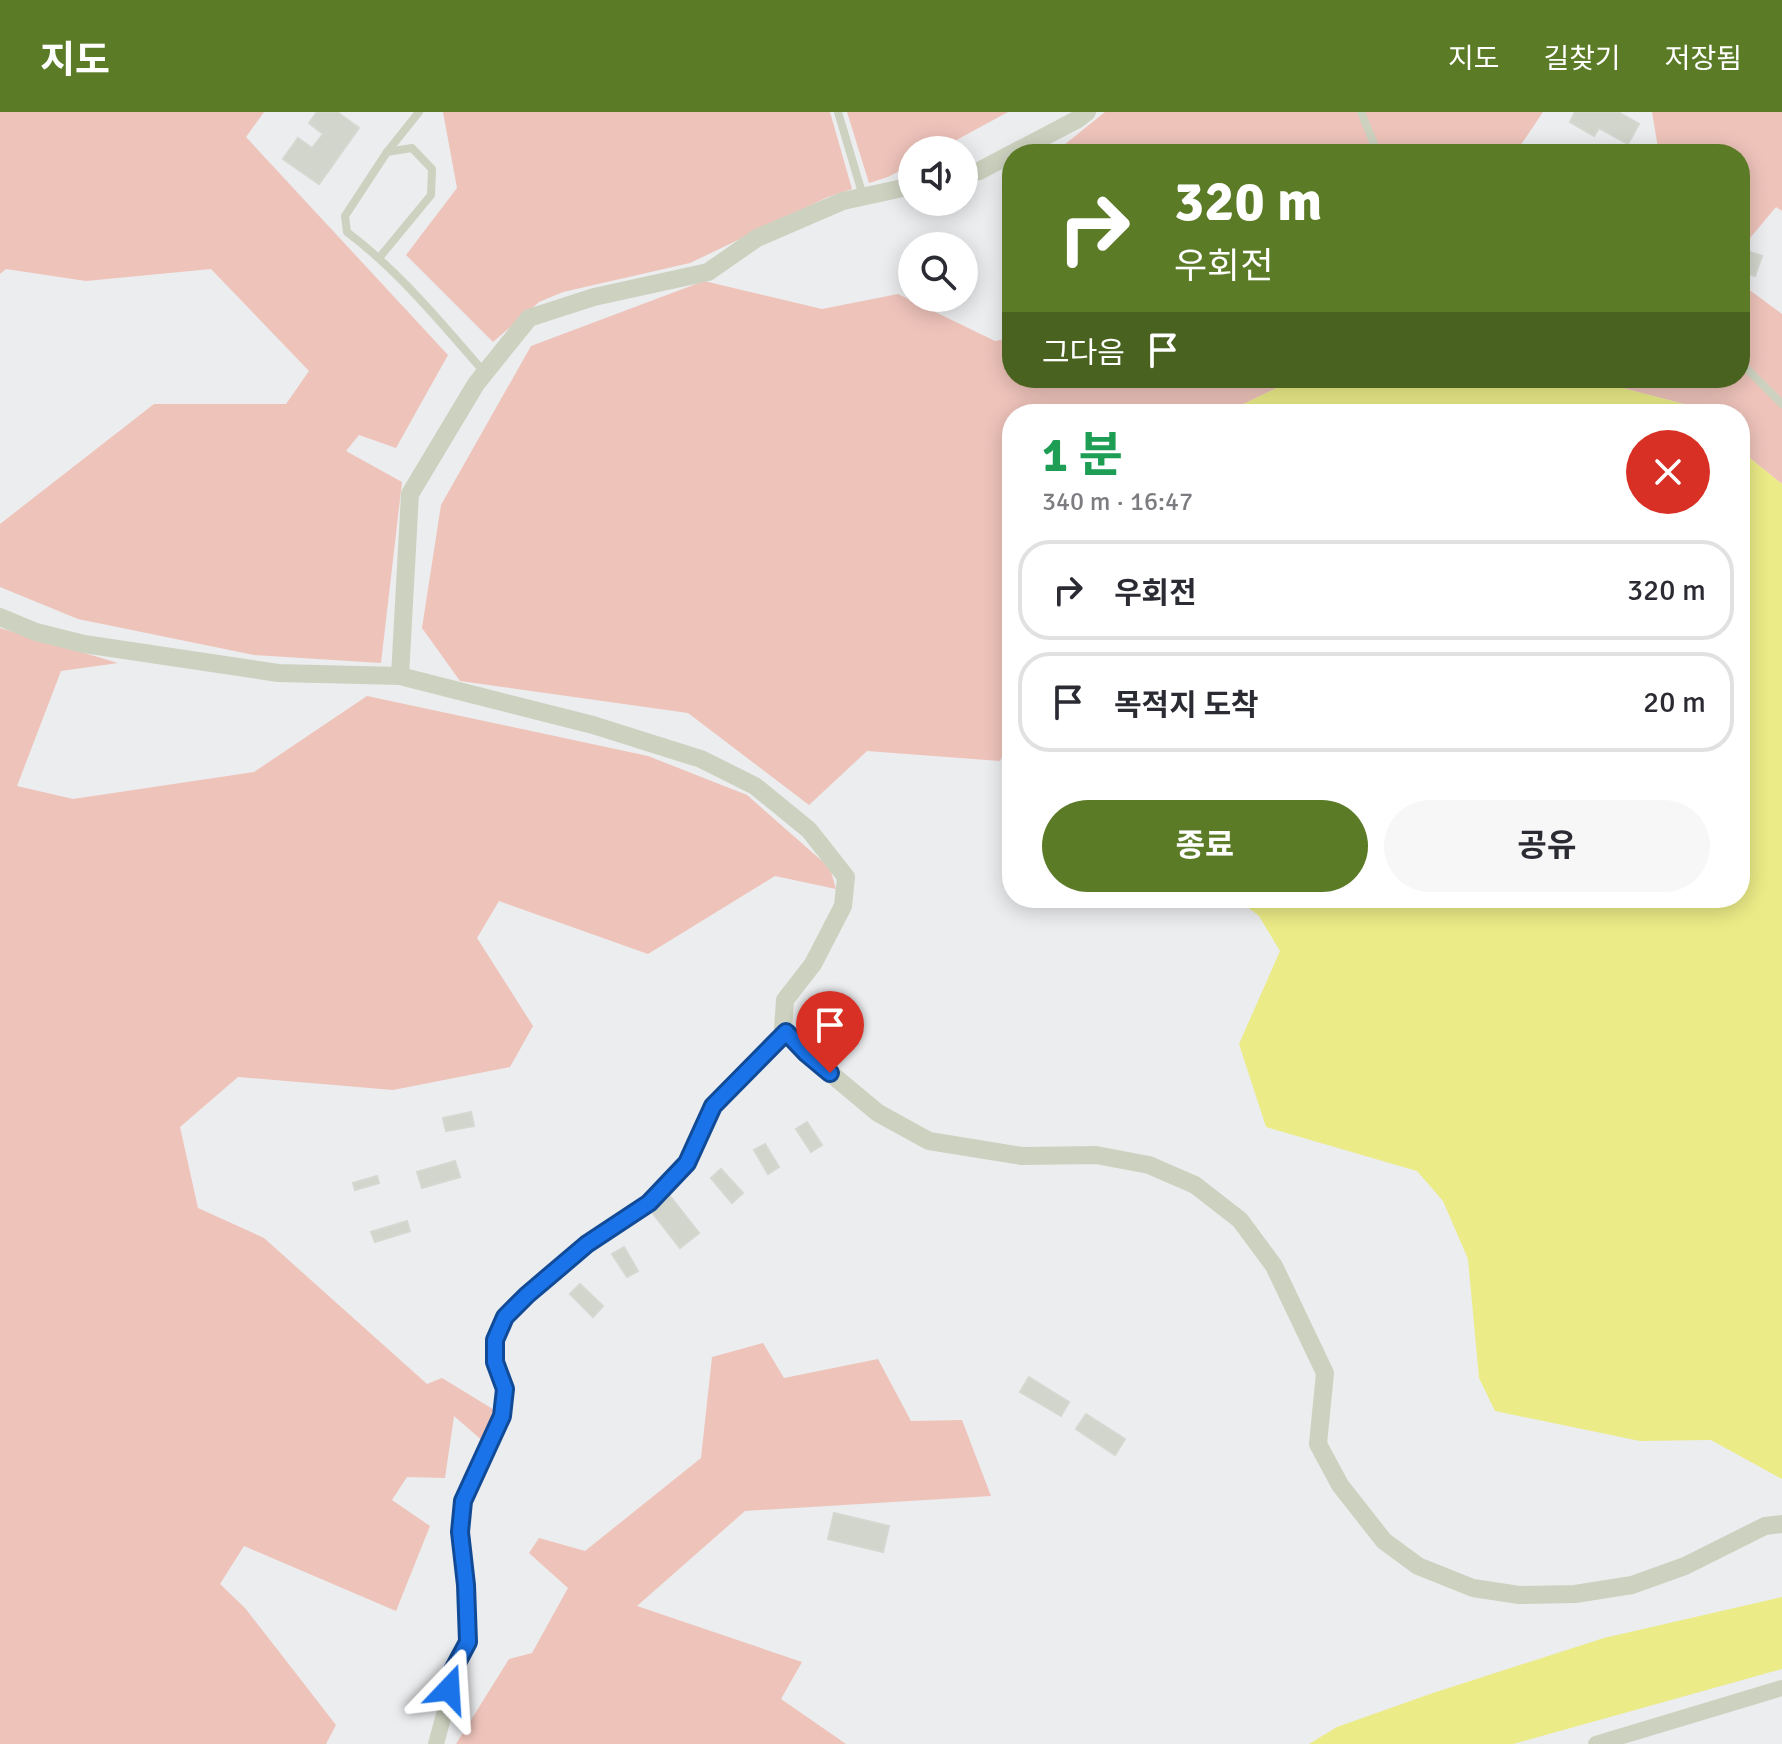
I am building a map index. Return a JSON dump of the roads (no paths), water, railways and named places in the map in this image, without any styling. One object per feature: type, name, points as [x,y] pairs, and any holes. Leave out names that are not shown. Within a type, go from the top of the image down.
[{"type":"street","points":[[1030,144],[1087,112]]},
{"type":"street","points":[[978,171],[1002,159]]},
{"type":"street","points":[[400,676],[410,494],[476,384],[529,318],[594,297],[708,272],[757,238],[843,201],[898,189]]},
{"type":"street","points":[[0,617],[36,632],[84,644],[263,671],[400,676],[593,725],[701,759],[755,786],[809,830],[846,877],[843,906],[813,964],[785,1000],[783,1029],[806,1053],[878,1113],[929,1141],[1022,1156],[1096,1155],[1149,1165],[1195,1185],[1240,1220],[1274,1266],[1325,1373],[1318,1444],[1340,1485],[1384,1541],[1418,1566],[1473,1588],[1519,1595],[1575,1594],[1632,1585],[1685,1566],[1765,1526],[1782,1524]]},
{"type":"street","points":[[436,1744],[452,1672],[468,1642],[460,1532],[463,1501],[502,1416],[505,1389],[495,1362],[495,1340],[505,1317],[587,1244],[649,1203],[687,1163],[713,1106],[786,1032]]},
{"type":"street","points":[[1596,1744],[1782,1688]]},
{"type":"lane","points":[[419,112],[387,152],[345,216],[347,232],[414,292],[485,373]]},
{"type":"lane","points":[[838,112],[863,197]]},
{"type":"lane","points":[[1361,112],[1374,144]]},
{"type":"lane","points":[[379,258],[431,195],[432,169],[412,148],[387,152]]},
{"type":"lane","points":[[1750,372],[1782,404]]}]
